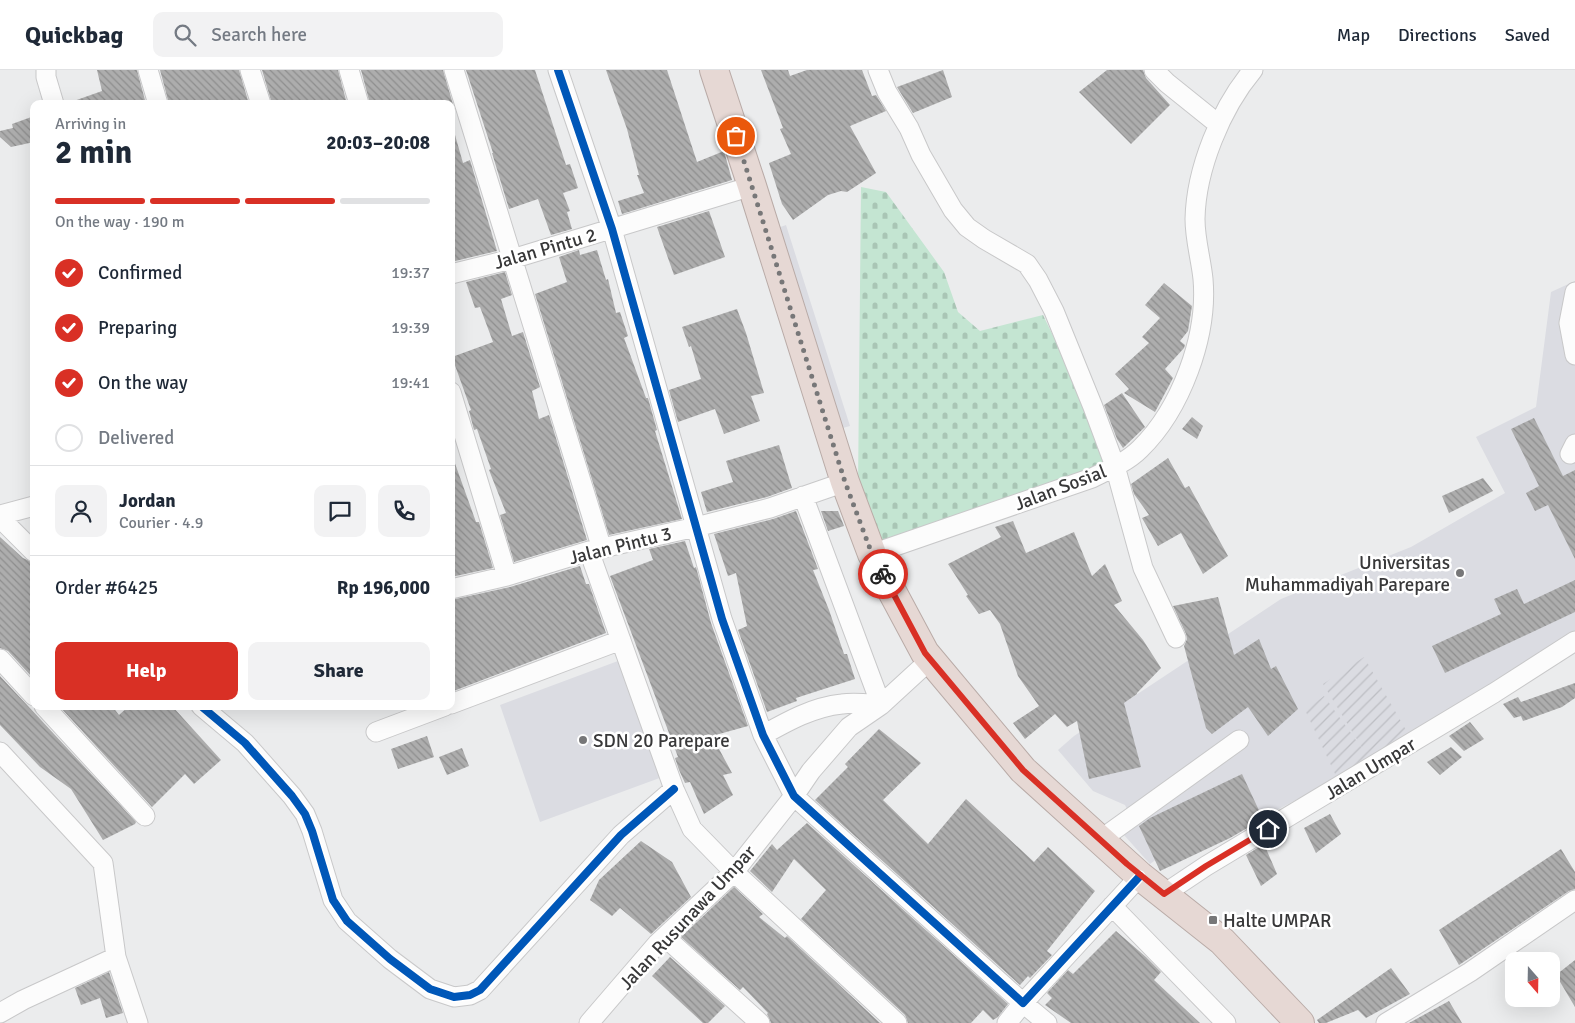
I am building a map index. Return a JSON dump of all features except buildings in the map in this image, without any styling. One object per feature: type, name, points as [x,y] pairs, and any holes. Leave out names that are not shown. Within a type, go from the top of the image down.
[{"type":"highway","points":[[714,70],[845,482],[872,554],[925,653],[1023,770],[1140,876],[1222,941],[1300,1023]]},
{"type":"street","points":[[148,70],[157,100]]},
{"type":"street","points":[[250,70],[260,100]]},
{"type":"street","points":[[350,70],[358,100]]},
{"type":"street","points":[[454,70],[512,259],[621,640],[674,789],[692,829],[734,872],[897,1023]]},
{"type":"street","points":[[558,70],[612,229],[722,619],[763,735],[794,796],[1047,1023]]},
{"type":"street","points":[[878,70],[887,92],[909,128],[921,154],[953,210],[967,227],[1006,254],[1027,264],[1038,280],[1054,311],[1093,406],[1115,466],[1143,568],[1176,638]]},
{"type":"street","points":[[1154,70],[1167,83],[1218,124]]},
{"type":"street","name":"Jalan Sosial","points":[[872,554],[1092,478],[1139,450],[1156,431],[1182,387],[1190,366],[1203,315],[1203,279],[1195,220],[1198,195],[1206,160],[1218,124],[1228,103],[1253,70]]},
{"type":"street","name":"Jalan Pintu 2","points":[[455,273],[512,259],[752,186]]},
{"type":"street","points":[[1575,292],[1569,323],[1575,355]]},
{"type":"street","points":[[455,405],[507,576]]},
{"type":"street","name":"Jalan Pintu 3","points":[[455,588],[507,576],[595,550],[770,508],[845,482]]},
{"type":"street","points":[[763,735],[788,721],[814,710],[842,704],[881,705],[803,496]]},
{"type":"street","points":[[30,507],[0,517],[30,548]]},
{"type":"street","points":[[455,702],[621,640]]},
{"type":"street","name":"Jalan Umpar","points":[[1164,894],[1206,866],[1494,693],[1575,641]]},
{"type":"street","points":[[0,659],[30,692]]},
{"type":"street","name":"Jalan Rusunawa Umpar","points":[[589,1023],[665,937],[734,872],[794,796],[811,771],[849,727],[881,705],[930,660]]},
{"type":"street","points":[[48,710],[145,816]]},
{"type":"street","points":[[206,710],[245,743],[305,814],[333,900],[347,921],[390,959],[430,989],[454,997],[470,995],[480,990],[621,836],[674,789]]},
{"type":"street","points":[[376,732],[434,710]]},
{"type":"street","points":[[1100,840],[1239,740]]},
{"type":"street","points":[[0,752],[103,863],[116,956],[138,1023]]},
{"type":"street","points":[[1007,1023],[1023,1003],[1140,876]]},
{"type":"street","points":[[1386,1023],[1470,972],[1575,900]]},
{"type":"street","points":[[1112,906],[1226,1023]]},
{"type":"street","points":[[665,937],[760,1023]]},
{"type":"street","points":[[0,1013],[23,1000],[116,956]]},
{"type":"shaded area","points":[[786,225],[850,426],[839,429],[775,229]]},
{"type":"shaded area","name":"Universitas Muhammadiyah Parepare","points":[[1575,281],[1575,633],[1337,778],[1170,867],[1161,856],[1150,864],[1124,835],[1133,822],[1125,805],[1093,791],[1058,750],[1074,736],[1281,599],[1411,547],[1505,493],[1476,437],[1536,407],[1551,292]]},
{"type":"shaded area","points":[[1364,657],[1410,737],[1337,778],[1305,710],[1324,696],[1364,751],[1323,684]]},
{"type":"shaded area","name":"SDN 20 Parepare","points":[[626,658],[665,776],[540,822],[500,705]]},
{"type":"green space","points":[[861,187],[886,192],[944,272],[958,312],[980,331],[1043,315],[1077,385],[1106,467],[878,547],[858,488]]},
{"type":"cycle path","points":[[558,70],[612,229],[722,619],[763,735],[794,796],[1023,1003],[1140,876]]},
{"type":"cycle path","points":[[206,710],[245,743],[292,796],[305,814],[333,900],[347,921],[390,959],[430,989],[454,997],[470,995],[480,990],[621,835],[674,789]]},
{"type":"way so far","points":[[736,136],[845,482],[872,554],[883,574]]},
{"type":"place","name":"Universitas Muhammadiyah Parepare","points":[[1460,573]]},
{"type":"place","name":"SDN 20 Parepare","points":[[583,740]]},
{"type":"place","name":"Halte UMPAR","points":[[1213,920]]},
{"type":"route","points":[[883,574],[925,653],[1023,770],[1140,876],[1164,894],[1268,829]]}]
